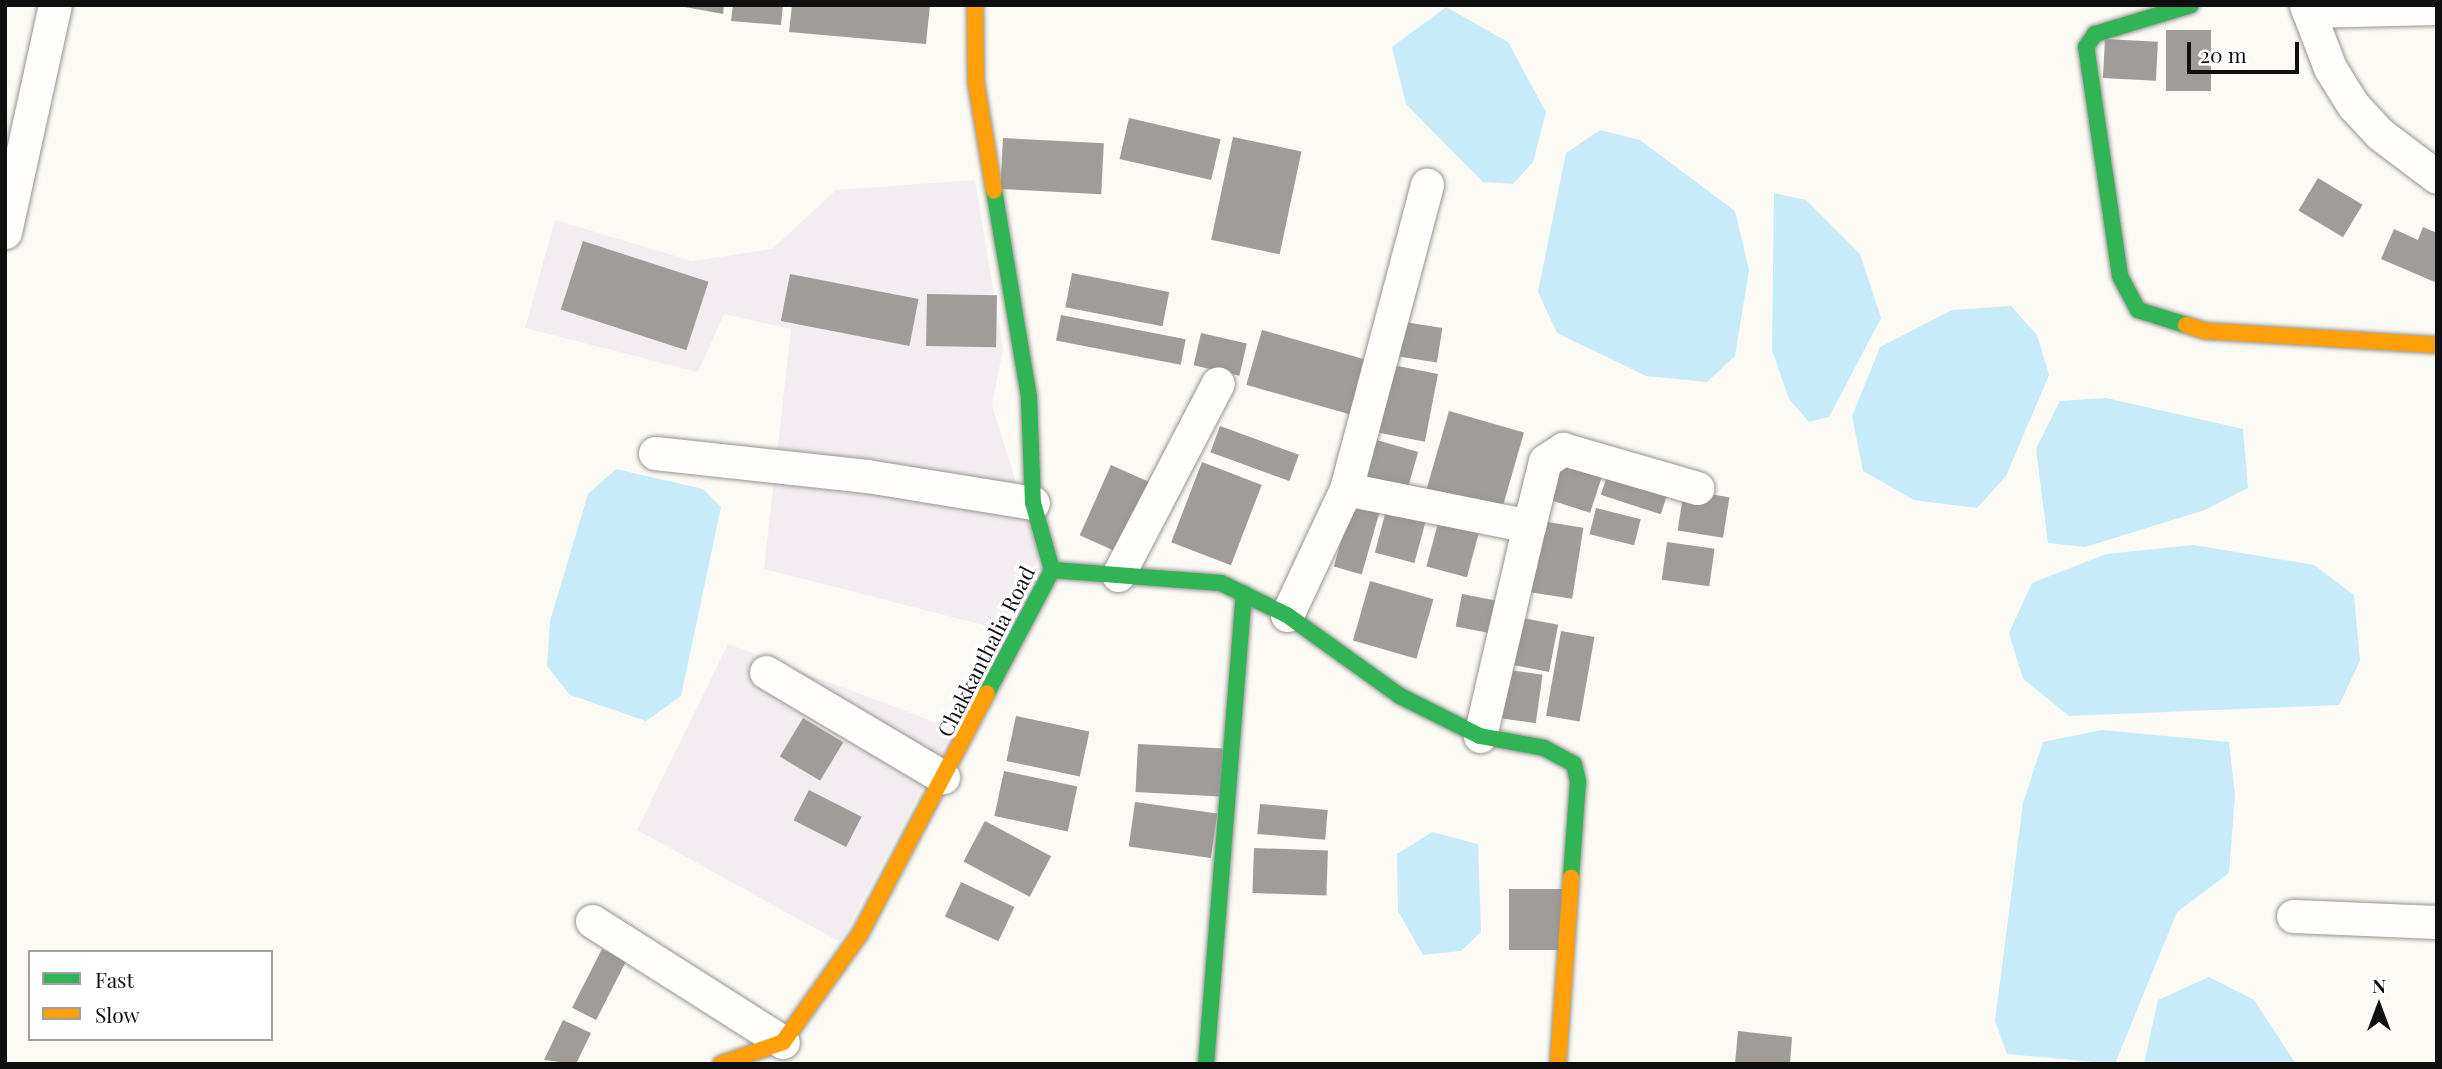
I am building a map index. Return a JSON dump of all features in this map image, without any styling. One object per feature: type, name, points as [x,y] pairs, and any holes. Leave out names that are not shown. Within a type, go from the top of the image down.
[{"type":"street","points":[[5,232],[55,5]]},
{"type":"street","name":"Chakkanthalia Road","points":[[783,1042],[860,934],[1052,570],[1033,503],[1029,397],[976,83],[975,5]]},
{"type":"street","points":[[2191,5],[2095,34],[2086,47],[2120,276],[2138,310],[2206,331],[2437,345]]},
{"type":"street","points":[[2437,8],[2306,8],[2330,68],[2353,105],[2380,134],[2437,177]]},
{"type":"street","points":[[1287,615],[1346,489],[1427,185]]},
{"type":"street","points":[[1118,575],[1218,383]]},
{"type":"street","points":[[1480,736],[1545,461],[1555,450],[1697,488]]},
{"type":"street","points":[[655,453],[867,476],[1033,503]]},
{"type":"street","points":[[1346,489],[1529,526]]},
{"type":"street","points":[[1052,570],[1221,583],[1287,615],[1400,696],[1480,736],[1560,754],[1574,764],[1578,782],[1558,1064]]},
{"type":"street","points":[[1206,1064],[1244,594]]},
{"type":"street","points":[[766,672],[943,777]]},
{"type":"street","points":[[2293,916],[2437,922]]},
{"type":"street","points":[[592,921],[783,1042]]},
{"type":"street","points":[[721,1064],[783,1042]]},
{"type":"shaded area","points":[[975,180],[1003,349],[992,405],[1039,556],[1003,630],[764,569],[791,329],[724,314],[698,372],[525,328],[555,220],[692,261],[772,249],[836,190]]},
{"type":"shaded area","points":[[728,644],[953,729],[840,942],[637,830]]},
{"type":"water","points":[[1446,7],[1508,42],[1546,112],[1533,162],[1513,184],[1483,182],[1406,104],[1392,47]]},
{"type":"water","points":[[1600,130],[1640,140],[1735,211],[1749,270],[1735,356],[1707,382],[1646,376],[1557,333],[1538,292],[1566,153]]},
{"type":"water","points":[[1774,193],[1806,200],[1860,254],[1881,318],[1829,417],[1809,422],[1789,399],[1772,350]]},
{"type":"water","points":[[2011,306],[2037,335],[2049,375],[2006,476],[1977,508],[1914,500],[1863,471],[1852,416],[1880,347],[1952,310]]},
{"type":"water","points":[[2106,398],[2243,429],[2248,488],[2205,510],[2085,547],[2048,543],[2036,449],[2060,401]]},
{"type":"water","points":[[616,469],[703,489],[721,507],[681,696],[646,721],[570,695],[547,666],[550,621],[588,494]]},
{"type":"water","points":[[2194,545],[2314,565],[2354,595],[2360,661],[2339,705],[2069,716],[2023,679],[2009,633],[2032,583],[2106,554]]},
{"type":"water","points":[[2102,730],[2229,742],[2235,795],[2229,873],[2177,912],[2115,1064],[2007,1054],[1995,1021],[2023,803],[2043,742]]},
{"type":"water","points":[[1432,832],[1478,844],[1481,932],[1461,951],[1423,955],[1398,911],[1397,854]]},
{"type":"water","points":[[2209,977],[2254,1000],[2296,1064],[2144,1064],[2158,1000]]},
{"type":"building","points":[[674,5],[724,5],[723,14]]},
{"type":"building","points":[[733,5],[783,5],[781,25],[731,21]]},
{"type":"building","points":[[792,5],[930,5],[926,44],[789,32]]},
{"type":"building","points":[[2166,30],[2211,30],[2211,91],[2166,91]]},
{"type":"building","points":[[2105,39],[2158,42],[2156,81],[2103,78]]},
{"type":"building","points":[[1129,118],[1221,139],[1211,180],[1120,159]]},
{"type":"building","points":[[1233,137],[1301,152],[1280,254],[1211,240]]},
{"type":"building","points":[[1003,138],[1104,143],[1101,194],[1000,189]]},
{"type":"building","points":[[2318,178],[2363,205],[2343,237],[2298,211]]},
{"type":"building","points":[[2423,227],[2437,233],[2437,283],[2381,259],[2394,229],[2418,240]]},
{"type":"building","points":[[583,241],[709,282],[686,350],[561,309]]},
{"type":"building","points":[[1072,273],[1169,292],[1163,326],[1065,307]]},
{"type":"building","points":[[790,274],[919,299],[909,346],[781,321]]},
{"type":"building","points":[[927,294],[997,295],[996,347],[926,346]]},
{"type":"building","points":[[1061,315],[1186,339],[1181,365],[1056,341]]},
{"type":"building","points":[[1392,320],[1442,328],[1437,363],[1387,355]]},
{"type":"building","points":[[1262,330],[1367,360],[1351,415],[1246,385]]},
{"type":"building","points":[[1201,333],[1247,344],[1239,376],[1194,365]]},
{"type":"building","points":[[1387,364],[1438,374],[1425,442],[1374,432]]},
{"type":"building","points":[[1449,411],[1524,432],[1501,513],[1426,492]]},
{"type":"building","points":[[1220,426],[1299,455],[1289,481],[1210,452]]},
{"type":"building","points":[[1373,439],[1418,452],[1405,497],[1360,484]]},
{"type":"building","points":[[1558,453],[1605,468],[1590,513],[1543,498]]},
{"type":"building","points":[[1202,462],[1262,485],[1231,565],[1171,542]]},
{"type":"building","points":[[1111,465],[1152,483],[1121,554],[1080,535]]},
{"type":"building","points":[[1608,473],[1668,492],[1661,514],[1601,495]]},
{"type":"building","points":[[1684,490],[1729,497],[1723,538],[1678,530]]},
{"type":"building","points":[[1352,503],[1380,511],[1362,574],[1334,566]]},
{"type":"building","points":[[1387,507],[1427,518],[1414,563],[1375,552]]},
{"type":"building","points":[[1596,508],[1641,519],[1634,545],[1589,534]]},
{"type":"building","points":[[1535,520],[1583,528],[1572,599],[1524,591]]},
{"type":"building","points":[[1438,523],[1479,534],[1467,577],[1426,566]]},
{"type":"building","points":[[1667,542],[1715,549],[1709,586],[1662,580]]},
{"type":"building","points":[[1370,581],[1433,599],[1416,659],[1353,641]]},
{"type":"building","points":[[1462,594],[1503,602],[1497,634],[1456,626]]},
{"type":"building","points":[[1513,616],[1558,625],[1549,672],[1504,663]]},
{"type":"building","points":[[1561,631],[1594,637],[1580,722],[1546,716]]},
{"type":"building","points":[[1502,669],[1543,675],[1536,723],[1495,718]]},
{"type":"building","points":[[1016,716],[1089,732],[1080,777],[1006,761]]},
{"type":"building","points":[[803,718],[843,742],[820,781],[780,757]]},
{"type":"building","points":[[1138,744],[1223,748],[1220,796],[1135,792]]},
{"type":"building","points":[[1004,771],[1077,787],[1068,832],[994,816]]},
{"type":"building","points":[[809,790],[862,817],[846,847],[794,820]]},
{"type":"building","points":[[1135,802],[1217,814],[1211,858],[1129,847]]},
{"type":"building","points":[[1260,804],[1328,810],[1325,840],[1257,834]]},
{"type":"building","points":[[985,821],[1051,856],[1030,897],[963,862]]},
{"type":"building","points":[[1254,848],[1328,851],[1326,896],[1252,893]]},
{"type":"building","points":[[961,882],[1014,907],[998,941],[945,916]]},
{"type":"building","points":[[1509,889],[1564,889],[1564,950],[1509,950]]},
{"type":"building","points":[[602,949],[626,961],[596,1020],[572,1008]]},
{"type":"building","points":[[563,1020],[591,1033],[576,1064],[544,1060]]},
{"type":"building","points":[[1738,1031],[1792,1037],[1790,1064],[1735,1064]]},
{"type":"traffic: fast","points":[[2186,325],[2138,310],[2120,276],[2086,47],[2095,34],[2191,5]]},
{"type":"traffic: fast","points":[[987,693],[1052,570],[1033,503],[1029,397],[994,190]]},
{"type":"traffic: fast","points":[[1052,570],[1221,583],[1287,615],[1400,696],[1480,736],[1544,748],[1574,764],[1578,782],[1571,877]]},
{"type":"traffic: fast","points":[[1206,1064],[1244,594]]},
{"type":"traffic: slow","points":[[975,5],[976,83],[994,190]]},
{"type":"traffic: slow","points":[[2186,325],[2206,331],[2437,345]]},
{"type":"traffic: slow","points":[[721,1064],[783,1042],[860,934],[987,693]]},
{"type":"traffic: slow","points":[[1558,1064],[1571,877]]}]
